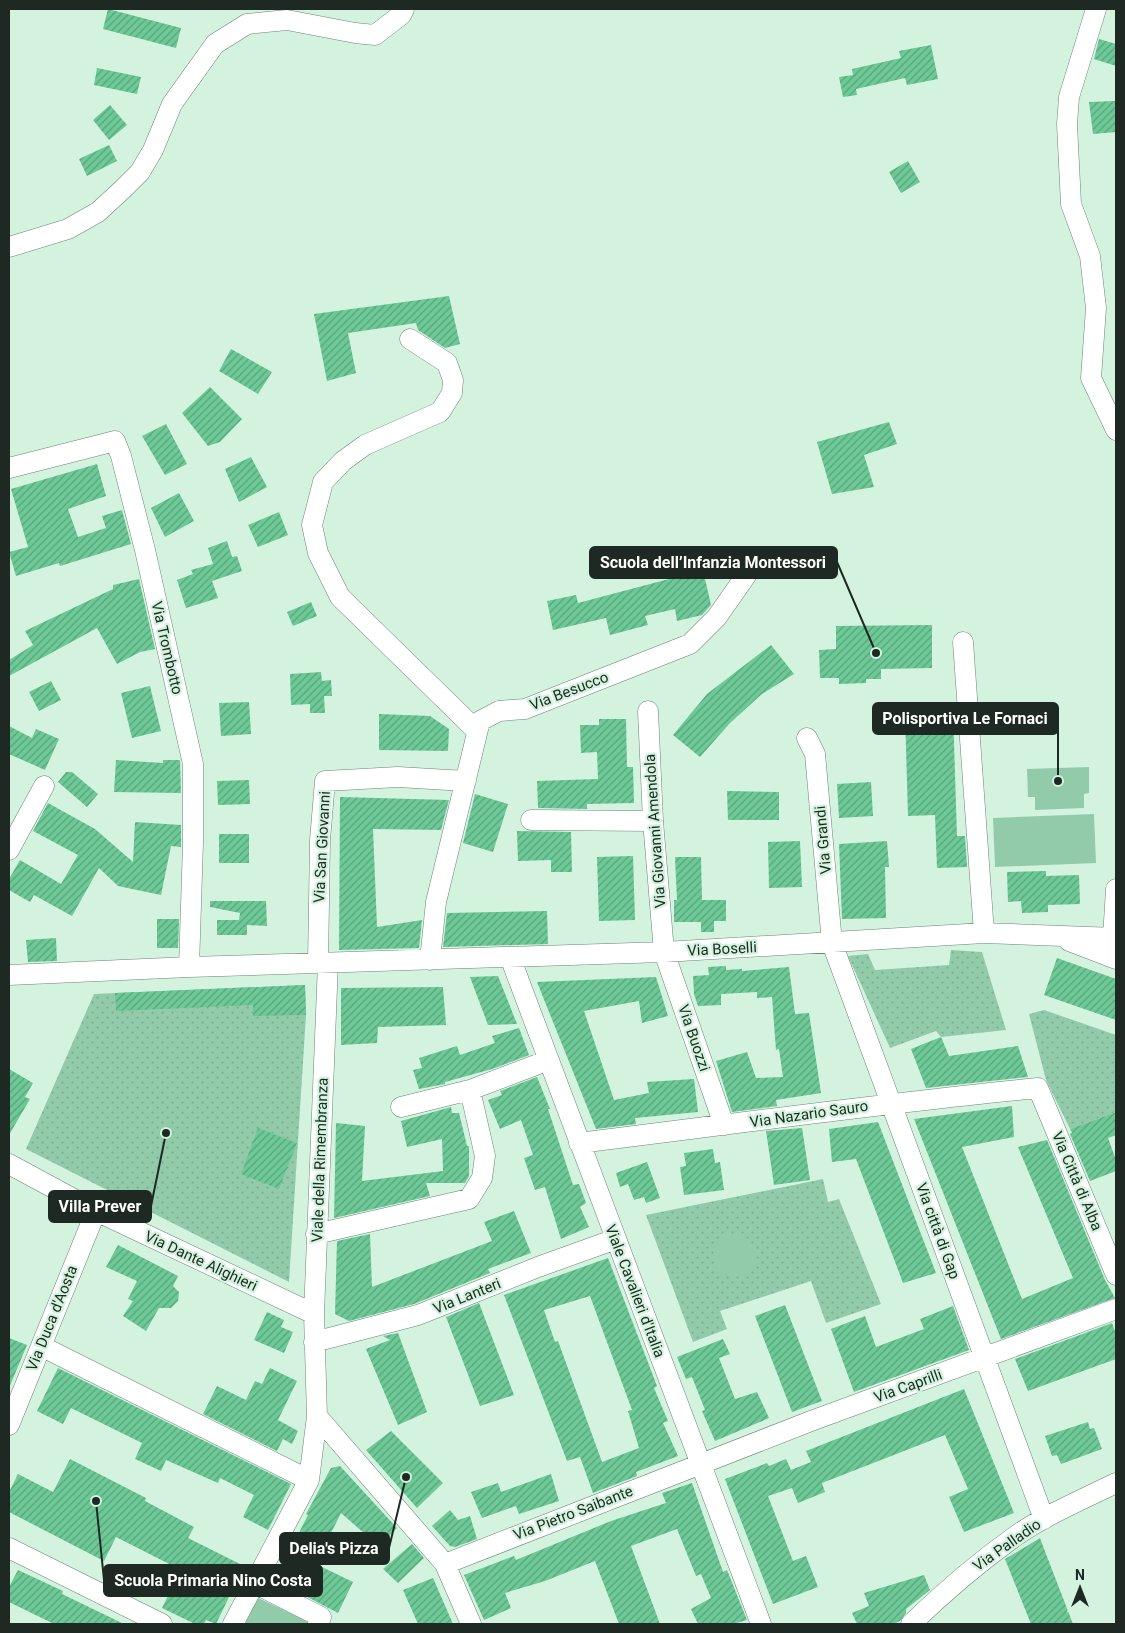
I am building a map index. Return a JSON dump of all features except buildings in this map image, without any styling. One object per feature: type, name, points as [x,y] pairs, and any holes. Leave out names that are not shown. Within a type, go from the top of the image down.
[{"type":"street","points":[[9,247],[68,229],[98,212],[123,189],[140,172],[153,150],[172,104],[215,44],[247,24],[287,20],[376,35],[401,15],[404,9]]},
{"type":"street","points":[[1096,9],[1069,97],[1067,124],[1071,204],[1090,256],[1096,308],[1091,378],[1116,430]]},
{"type":"street","points":[[410,339],[447,363],[454,380],[452,393],[440,412],[365,445],[343,461],[323,482],[312,525],[318,553],[340,597],[477,731],[436,902],[430,960]]},
{"type":"street","name":"Via Trombotto","points":[[9,468],[115,441],[121,456],[145,550],[193,764],[190,967]]},
{"type":"street","name":"Via Besucco","points":[[477,731],[480,721],[499,711],[525,709],[690,644],[717,618],[747,574]]},
{"type":"street","points":[[963,642],[984,933]]},
{"type":"street","name":"Via Giovanni Amendola","points":[[648,711],[652,821],[664,952]]},
{"type":"street","name":"Via Grandi","points":[[807,738],[815,754],[832,943]]},
{"type":"street","name":"Via San Giovanni","points":[[323,963],[320,840],[325,781],[398,777],[466,781]]},
{"type":"street","points":[[9,850],[44,786]]},
{"type":"street","points":[[531,820],[652,821]]},
{"type":"street","points":[[1114,938],[1116,889]]},
{"type":"street","name":"Via Boselli","points":[[323,963],[664,952],[984,933],[1114,938]]},
{"type":"street","points":[[1053,935],[1116,959]]},
{"type":"street","name":"Via città di Gap","points":[[832,943],[1044,1519]]},
{"type":"street","name":"Via Buozzi","points":[[664,952],[724,1125]]},
{"type":"street","name":"Viale Cavalieri d'Italia","points":[[510,958],[761,1624]]},
{"type":"street","points":[[9,975],[323,963]]},
{"type":"street","name":"Viale della Rimembranza","points":[[309,1480],[317,1416],[314,1314],[323,963]]},
{"type":"street","points":[[401,1107],[470,1090],[549,1060]]},
{"type":"street","name":"Via Nazario Sauro","points":[[579,1143],[891,1102],[1038,1088]]},
{"type":"street","name":"Via Città di Alba","points":[[1038,1088],[1116,1275]]},
{"type":"street","points":[[316,1234],[469,1199],[482,1178],[485,1156],[470,1090]]},
{"type":"street","name":"Via Dante Alighieri","points":[[9,1164],[96,1211],[314,1314]]},
{"type":"street","name":"Via Duca d'Aosta","points":[[9,1424],[96,1211]]},
{"type":"street","name":"Via Lanteri","points":[[314,1342],[418,1315],[538,1267],[616,1239]]},
{"type":"street","name":"Via Caprilli","points":[[701,1463],[1116,1309]]},
{"type":"street","points":[[40,1346],[309,1480],[233,1624]]},
{"type":"street","points":[[317,1416],[445,1564],[471,1624]]},
{"type":"street","name":"Via Pietro Saibante","points":[[445,1564],[701,1463]]},
{"type":"street","name":"Via Palladio","points":[[911,1624],[956,1581],[1018,1534],[1116,1483]]},
{"type":"street","points":[[9,1548],[162,1624]]},
{"type":"street","points":[[254,1584],[322,1617],[318,1624]]},
{"type":"green space","points":[[1089,767],[1089,793],[1084,794],[1084,808],[1035,810],[1035,797],[1028,797],[1027,769]]},
{"type":"green space","points":[[1094,814],[1096,863],[995,867],[993,818]]},
{"type":"green space","points":[[951,950],[982,952],[1006,1030],[941,1037],[936,1031],[890,1048],[848,956],[868,954],[875,970],[949,965]]},
{"type":"green space","points":[[305,985],[306,1015],[289,1282],[26,1149],[94,994]]},
{"type":"green space","points":[[1044,1010],[1116,1035],[1116,1112],[1070,1129],[1046,1080],[1029,1014]]},
{"type":"green space","points":[[823,1179],[828,1202],[839,1199],[881,1304],[826,1323],[811,1281],[720,1311],[727,1329],[693,1342],[646,1215]]},
{"type":"green space","points":[[738,1235],[746,1238],[752,1244],[755,1256],[752,1268],[746,1274],[730,1277],[722,1274],[716,1268],[713,1252],[716,1244],[722,1238]]},
{"type":"green space","points":[[258,1598],[314,1624],[245,1624]]},
{"type":"place","name":"Scuola dell’Infanzia Montessori","points":[[876,653]]},
{"type":"place","name":"Polisportiva Le Fornaci","points":[[1058,781]]},
{"type":"place","name":"Villa Prever","points":[[166,1133]]},
{"type":"place","name":"Delia's Pizza","points":[[406,1477]]},
{"type":"place","name":"Scuola Primaria Nino Costa","points":[[96,1501]]}]
